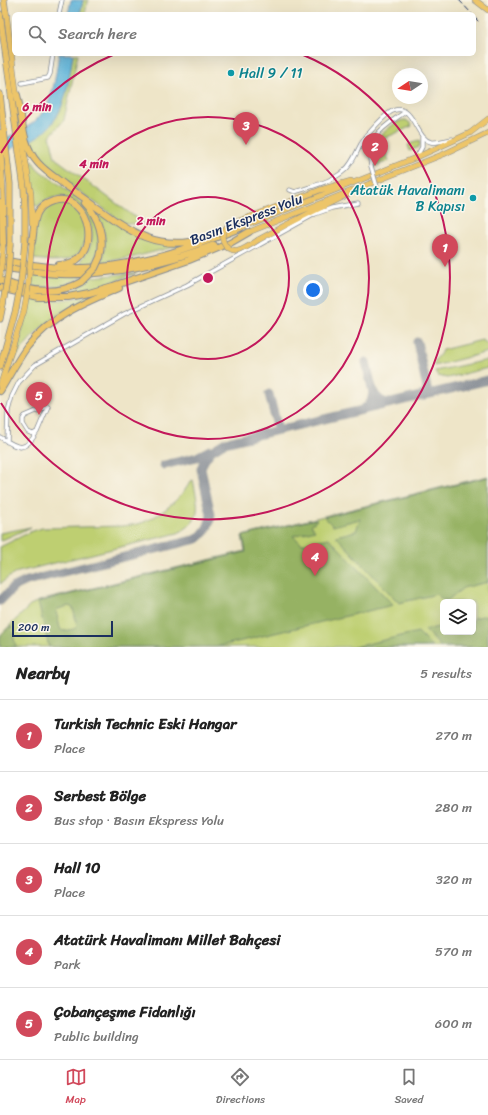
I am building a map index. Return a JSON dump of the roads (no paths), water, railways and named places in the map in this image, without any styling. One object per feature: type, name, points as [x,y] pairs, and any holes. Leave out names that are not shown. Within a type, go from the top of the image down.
[{"type":"highway","points":[[0,367],[16,308],[21,282],[25,242],[24,188],[3,14],[5,0]]},
{"type":"highway","points":[[0,94],[10,184],[7,244],[8,274],[0,319]]},
{"type":"highway","points":[[0,279],[30,290],[41,291],[66,289],[81,282],[95,268],[100,257],[102,245],[102,237],[97,218],[87,205],[38,164],[29,150],[17,95]]},
{"type":"highway","points":[[63,184],[118,224],[152,239],[168,242],[190,241],[240,228]]},
{"type":"highway","points":[[32,242],[37,212],[47,204],[57,200],[69,201],[79,209],[85,218],[89,239],[85,250],[79,258],[72,263],[37,265]]},
{"type":"highway","points":[[0,202],[7,244]]},
{"type":"highway","name":"Basın Ekspress Yolu","points":[[0,260],[72,269],[130,264],[207,242],[240,228]]},
{"type":"highway","points":[[0,288],[38,297],[68,297],[100,290],[207,252],[240,238],[249,232]]},
{"type":"highway","name":"Basın Ekspress Yolu","points":[[0,267],[62,274],[124,270],[168,261],[249,232]]},
{"type":"highway","points":[[0,391],[27,347],[54,320],[75,308],[129,284],[142,276]]},
{"type":"main road","points":[[475,0],[486,9]]},
{"type":"main road","points":[[0,386],[24,311],[28,288],[32,242],[31,194],[17,95],[3,14]]},
{"type":"main road","name":"Basın Ekspress Yolu","points":[[240,228],[415,158],[470,133],[488,119]]},
{"type":"main road","points":[[0,132],[7,244],[0,279]]},
{"type":"main road","name":"Basın Ekspress Yolu","points":[[249,232],[444,154],[488,133]]},
{"type":"main road","points":[[351,190],[340,199],[284,226],[240,250],[230,250],[224,244],[222,236],[226,228],[233,224],[324,188],[362,180]]},
{"type":"street","points":[[59,12],[62,0]]},
{"type":"street","points":[[22,84],[48,78],[53,56]]},
{"type":"street","points":[[290,190],[296,192],[332,179],[340,174],[351,164],[363,140],[388,114],[395,110],[405,112],[412,119],[422,137],[422,147],[415,158]]},
{"type":"street","points":[[378,188],[371,166],[369,150],[375,136],[383,128],[405,112]]},
{"type":"street","points":[[422,137],[433,142],[456,139]]},
{"type":"street","points":[[8,442],[8,411],[12,396],[19,382],[35,365],[124,314],[187,286],[315,214],[332,208],[358,203]]},
{"type":"street","points":[[0,437],[16,447],[21,447],[30,442],[37,432],[48,406],[25,416],[23,419],[23,424],[28,432],[33,434],[37,432]]},
{"type":"water","points":[[71,0],[83,0],[80,12],[68,12]]},
{"type":"water","points":[[59,56],[73,56],[64,99],[61,109],[55,119],[40,135],[0,155],[0,141],[19,132],[35,121],[41,114],[50,98],[55,81]]},
{"type":"railway","points":[[459,0],[470,12]]},
{"type":"railway","points":[[476,19],[479,22]]},
{"type":"place","name":"Hall 9 / 11","points":[[231,73]]},
{"type":"place","name":"Hall 10","points":[[246,145]]},
{"type":"place","name":"Serbest Bölge","points":[[375,166]]},
{"type":"place","name":"Atatük Havalimanı B Kapısı","points":[[473,198]]},
{"type":"place","name":"Turkish Technic Eski Hangar","points":[[445,267]]},
{"type":"place","name":"Çobançeşme Fidanlığı","points":[[39,415]]},
{"type":"place","name":"Atatürk Havalimanı Millet Bahçesi","points":[[315,576]]}]
